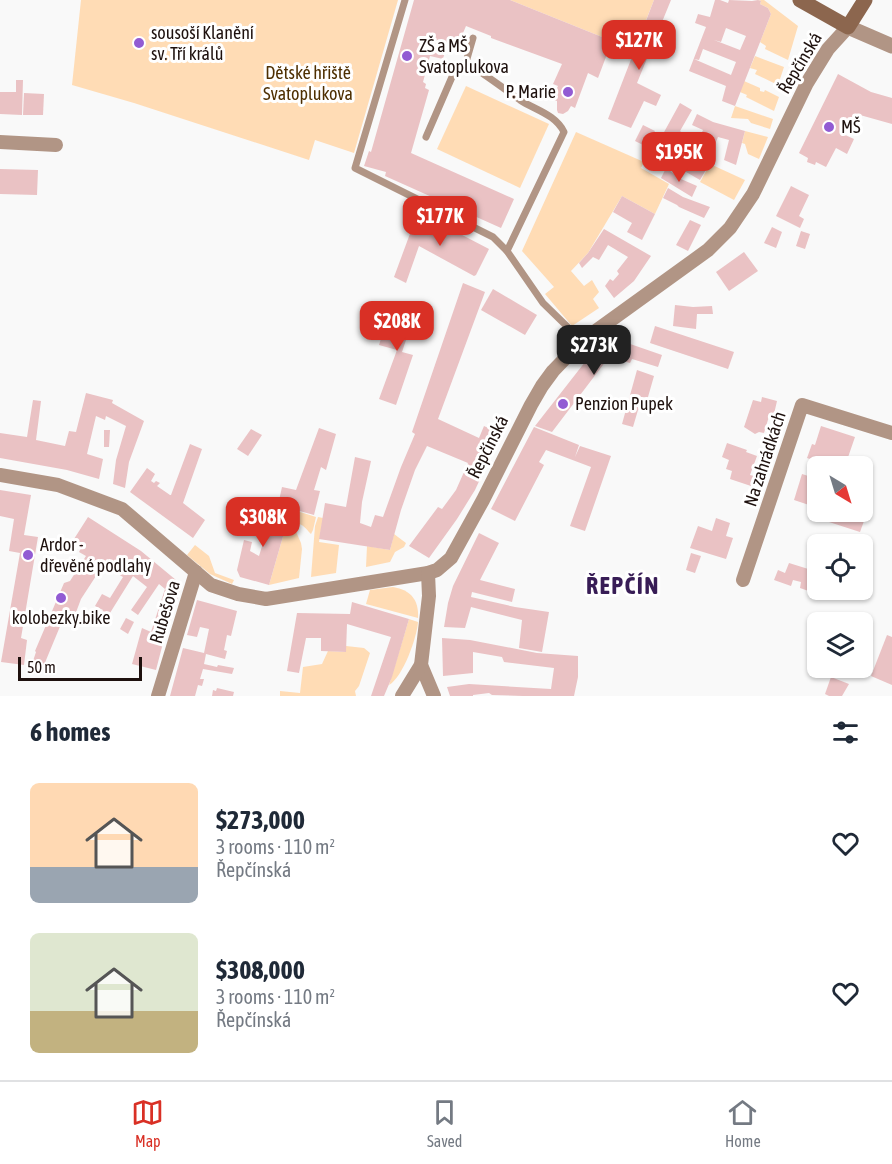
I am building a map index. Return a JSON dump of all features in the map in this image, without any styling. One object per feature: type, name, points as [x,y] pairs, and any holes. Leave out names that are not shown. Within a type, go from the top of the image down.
[{"type":"main road","points":[[800,0],[848,27],[865,0]]},
{"type":"street","name":"Řepčínská","points":[[0,474],[58,485],[122,509],[211,585],[237,594],[266,599],[437,570],[451,558],[542,386],[567,355],[582,341],[708,250],[730,228],[753,194],[807,83],[828,50],[848,27],[892,46]]},
{"type":"street","points":[[0,141],[56,145]]},
{"type":"street","name":"Na zahrádkách","points":[[743,580],[802,405],[892,433]]},
{"type":"street","name":"Rubešova","points":[[158,696],[196,572]]},
{"type":"street","points":[[402,696],[421,665],[428,604],[428,573]]},
{"type":"street","points":[[421,665],[434,696]]},
{"type":"lane","points":[[405,0],[355,168],[493,237],[507,251],[543,303],[582,341]]},
{"type":"lane","points":[[426,137],[455,70],[466,62],[473,38]]},
{"type":"lane","points":[[466,62],[522,101],[549,115],[560,124],[564,132],[507,251]]},
{"type":"green space","name":"Dětské hřiště Svatoplukova","points":[[81,0],[398,0],[354,153],[315,140],[309,160],[72,85]]},
{"type":"green space","points":[[510,0],[654,0],[633,53],[612,41]]},
{"type":"green space","points":[[758,0],[764,0],[798,26],[788,60],[765,49],[766,46],[760,42],[771,14],[768,8],[760,4],[761,1]]},
{"type":"green space","points":[[755,56],[784,67],[778,85],[755,74],[757,70],[750,68]]},
{"type":"green space","points":[[744,81],[760,88],[760,91],[765,90],[779,97],[774,111],[740,92]]},
{"type":"green space","points":[[466,86],[549,124],[520,188],[437,149]]},
{"type":"green space","points":[[735,106],[773,119],[770,129],[751,123],[748,119],[731,118]]},
{"type":"green space","points":[[745,131],[768,137],[759,159],[748,154],[745,144],[742,143]]},
{"type":"green space","points":[[576,132],[644,162],[641,168],[669,184],[655,214],[622,196],[588,253],[571,271],[584,286],[592,280],[599,292],[593,299],[599,308],[572,326],[545,294],[554,287],[522,251]]},
{"type":"green space","points":[[710,164],[745,180],[734,200],[700,182]]},
{"type":"green space","points":[[278,505],[316,517],[311,534],[301,524],[296,523],[294,527],[302,549],[299,578],[269,585],[288,519],[277,516]]},
{"type":"green space","points":[[318,517],[323,518],[319,542],[339,545],[336,573],[311,577],[315,526]]},
{"type":"green space","points":[[394,534],[406,543],[404,547],[395,552],[390,562],[366,567],[367,546],[390,550]]},
{"type":"green space","points":[[195,545],[209,556],[215,573],[234,580],[232,584],[210,574],[187,555]]},
{"type":"green space","points":[[393,587],[413,597],[417,606],[418,618],[366,604],[370,590]]},
{"type":"green space","points":[[409,619],[418,622],[415,637],[404,666],[389,685]]},
{"type":"green space","points":[[346,646],[364,648],[370,653],[359,686],[355,691],[356,696],[280,696],[280,691],[300,693],[303,667],[322,664],[328,651],[345,652]]},
{"type":"building","points":[[414,0],[510,0],[612,41],[598,78],[588,73],[575,108],[571,106],[563,114],[558,113],[557,101],[552,99],[558,86],[553,84],[562,64],[491,38],[491,36],[466,26],[457,47],[447,44],[443,59],[430,56],[423,82],[426,84],[425,88],[429,90],[411,153],[514,199],[501,228],[385,176],[386,172],[364,166],[369,151],[371,152]]},
{"type":"building","points":[[654,0],[671,0],[637,83],[661,95],[656,106],[644,101],[631,128],[608,119]]},
{"type":"building","points":[[715,0],[728,3],[729,0],[758,0],[761,1],[760,4],[768,8],[771,14],[735,106],[722,101],[726,86],[689,71],[706,27],[695,23],[698,14],[710,17]],"holes":[[[726,28],[746,36],[740,50],[714,40],[721,42]],[[703,49],[736,62],[731,75],[694,59],[699,60]]]},
{"type":"building","name":"MŠ","points":[[838,74],[871,92],[892,98],[892,124],[860,115],[858,120],[851,117],[843,134],[854,139],[847,154],[836,148],[826,167],[816,162],[815,165],[807,162],[808,158],[799,153]]},
{"type":"building","points":[[16,80],[23,80],[22,115],[0,114],[0,92],[16,92]]},
{"type":"building","points":[[24,93],[44,94],[43,115],[23,115]]},
{"type":"building","points":[[680,103],[692,110],[680,131],[687,137],[680,147],[663,134]]},
{"type":"building","points":[[697,114],[713,122],[745,131],[736,165],[724,160],[729,140],[718,137],[709,153],[697,143],[703,130],[692,125]]},
{"type":"building","points":[[643,125],[655,131],[647,147],[635,141]]},
{"type":"building","points":[[672,151],[695,164],[699,156],[710,163],[700,180],[667,161]]},
{"type":"building","points":[[666,168],[681,179],[697,186],[692,197],[661,178]]},
{"type":"building","points":[[0,169],[38,170],[37,195],[0,194]]},
{"type":"building","points":[[791,186],[809,195],[799,216],[804,219],[800,228],[776,216]]},
{"type":"building","points":[[668,188],[683,197],[710,207],[704,218],[663,198]]},
{"type":"building","points":[[622,196],[655,214],[642,240],[627,232],[632,223],[613,212]]},
{"type":"building","points":[[418,212],[489,249],[476,275],[419,246],[406,283],[394,277]]},
{"type":"building","points":[[690,220],[701,225],[688,251],[676,245]]},
{"type":"building","points":[[772,227],[782,232],[776,248],[764,243]]},
{"type":"building","points":[[604,229],[651,256],[634,281],[614,298],[605,286],[610,279],[613,281],[619,274],[617,271],[628,257],[608,245],[599,260],[593,257],[582,268],[579,263]]},
{"type":"building","points":[[801,231],[810,234],[805,249],[796,246]]},
{"type":"building","points":[[744,252],[758,271],[729,291],[716,272]]},
{"type":"building","points":[[463,283],[485,292],[438,419],[479,438],[484,426],[501,434],[475,490],[429,558],[409,546],[438,507],[442,509],[456,490],[468,463],[427,446],[415,470],[390,550],[319,539],[325,503],[346,507],[355,457],[371,461],[360,523],[371,527],[375,515],[383,517],[415,434],[412,432]]},
{"type":"building","points":[[493,289],[537,315],[525,335],[481,310]]},
{"type":"building","points":[[404,303],[417,307],[402,352],[413,355],[396,405],[379,399],[397,350],[379,345],[389,314],[399,316]]},
{"type":"building","points":[[675,305],[712,306],[713,314],[697,314],[696,329],[673,326]]},
{"type":"building","points":[[655,326],[734,352],[728,369],[650,343]]},
{"type":"building","points":[[610,337],[662,355],[658,367],[632,359],[630,363],[609,357],[552,432],[535,426],[603,339]]},
{"type":"building","points":[[637,370],[654,376],[644,411],[638,410],[633,427],[622,424]]},
{"type":"building","points":[[86,393],[113,400],[112,403],[144,421],[129,462],[125,488],[113,484],[116,460],[126,426],[106,416],[105,420],[96,416],[87,454],[103,459],[99,479],[67,470],[0,458],[0,433],[27,437],[33,400],[41,401],[36,440],[65,446],[69,431],[76,432]]},
{"type":"building","points":[[762,397],[777,401],[774,414],[770,413],[764,433],[755,434],[744,427],[753,400],[761,402]]},
{"type":"building","points":[[821,426],[855,437],[848,456],[808,456],[812,444],[815,445]]},
{"type":"building","points":[[534,427],[579,445],[575,457],[580,446],[611,456],[585,531],[570,526],[591,467],[546,450],[539,462],[544,465],[515,521],[491,509]]},
{"type":"building","points":[[319,428],[336,434],[326,470],[321,467],[314,490],[320,491],[314,515],[278,505],[282,487],[296,490]]},
{"type":"building","points":[[251,429],[262,435],[248,456],[237,449]]},
{"type":"building","points":[[104,430],[110,430],[109,447],[104,447]]},
{"type":"building","points":[[727,443],[757,456],[750,475],[754,476],[751,486],[730,479],[732,471],[726,469],[729,460],[722,457]]},
{"type":"building","points":[[190,444],[202,449],[183,503],[205,520],[193,538],[130,492],[147,468],[155,474],[151,481],[160,483],[157,486],[171,495]]},
{"type":"building","points":[[802,474],[807,476],[807,504],[794,500]]},
{"type":"building","points":[[0,490],[31,495],[24,535],[38,537],[21,638],[27,640],[24,665],[1,662],[20,553],[9,551],[14,519],[0,516]]},
{"type":"building","points":[[254,503],[271,509],[270,514],[288,519],[269,585],[240,577],[237,570],[244,540],[252,542],[250,551],[259,556],[267,530],[263,529],[266,520],[249,514]]},
{"type":"building","points":[[88,517],[141,551],[182,585],[156,670],[132,664],[142,628],[151,632],[165,589],[159,584],[138,615],[131,610],[147,587],[133,576],[105,621],[99,618],[103,610],[95,606],[102,594],[110,598],[123,577],[118,574],[121,568],[107,559],[81,599],[75,615],[66,612],[44,665],[33,661],[35,651],[64,583],[70,581],[86,556],[79,552],[81,544],[74,539]]},
{"type":"building","points":[[716,518],[730,523],[726,536],[733,538],[726,559],[690,548],[698,526],[712,531]]},
{"type":"building","points":[[829,522],[864,522],[860,532]]},
{"type":"building","points":[[479,533],[499,543],[480,580],[515,589],[512,602],[472,592],[471,597],[549,612],[542,652],[519,648],[522,620],[471,607],[465,628],[444,627],[453,586]]},
{"type":"building","points":[[691,553],[701,556],[695,573],[686,570]]},
{"type":"building","points":[[789,563],[807,569],[807,590],[800,588],[801,582],[793,580],[791,586],[774,580],[778,570],[785,573]]},
{"type":"building","points":[[197,600],[237,611],[231,636],[227,635],[225,659],[206,654],[204,664],[234,668],[232,674],[203,669],[200,679],[204,679],[202,686],[198,685],[195,696],[170,696],[183,648],[204,653],[209,629],[200,627],[197,637],[187,635]]},
{"type":"building","points":[[352,602],[409,619],[384,696],[371,696],[391,637],[347,624],[346,652],[321,651],[321,638],[306,638],[299,673],[287,671],[297,613],[350,614]]},
{"type":"building","points":[[126,618],[134,622],[128,634],[120,629]]},
{"type":"building","points":[[887,635],[892,637],[892,685],[873,677],[873,671]]},
{"type":"building","points":[[442,638],[470,640],[537,653],[578,656],[578,677],[574,696],[492,695],[489,693],[450,696],[447,687],[469,684],[551,689],[554,668],[504,662],[502,657],[473,652],[473,673],[443,676]]},
{"type":"building","points":[[831,678],[849,684],[842,696],[825,694]]},
{"type":"building","points":[[217,688],[234,692],[233,696],[212,696],[213,690],[216,691]]},
{"type":"place","name":"sousoší Klanění sv. Tří králů","points":[[139,43]]},
{"type":"place","name":"ZŠ a MŠ Svatoplukova","points":[[407,56]]},
{"type":"place","name":"P. Marie","points":[[568,92]]},
{"type":"place","name":"MŠ","points":[[829,127]]},
{"type":"place","name":"Penzion Pupek","points":[[563,404]]},
{"type":"place","name":"Ardor - dřevěné podlahy","points":[[28,555]]},
{"type":"place","name":"kolobezky.bike","points":[[61,598]]},
{"type":"district","name":"ŘEPČÍN","points":[[623,586]]}]
